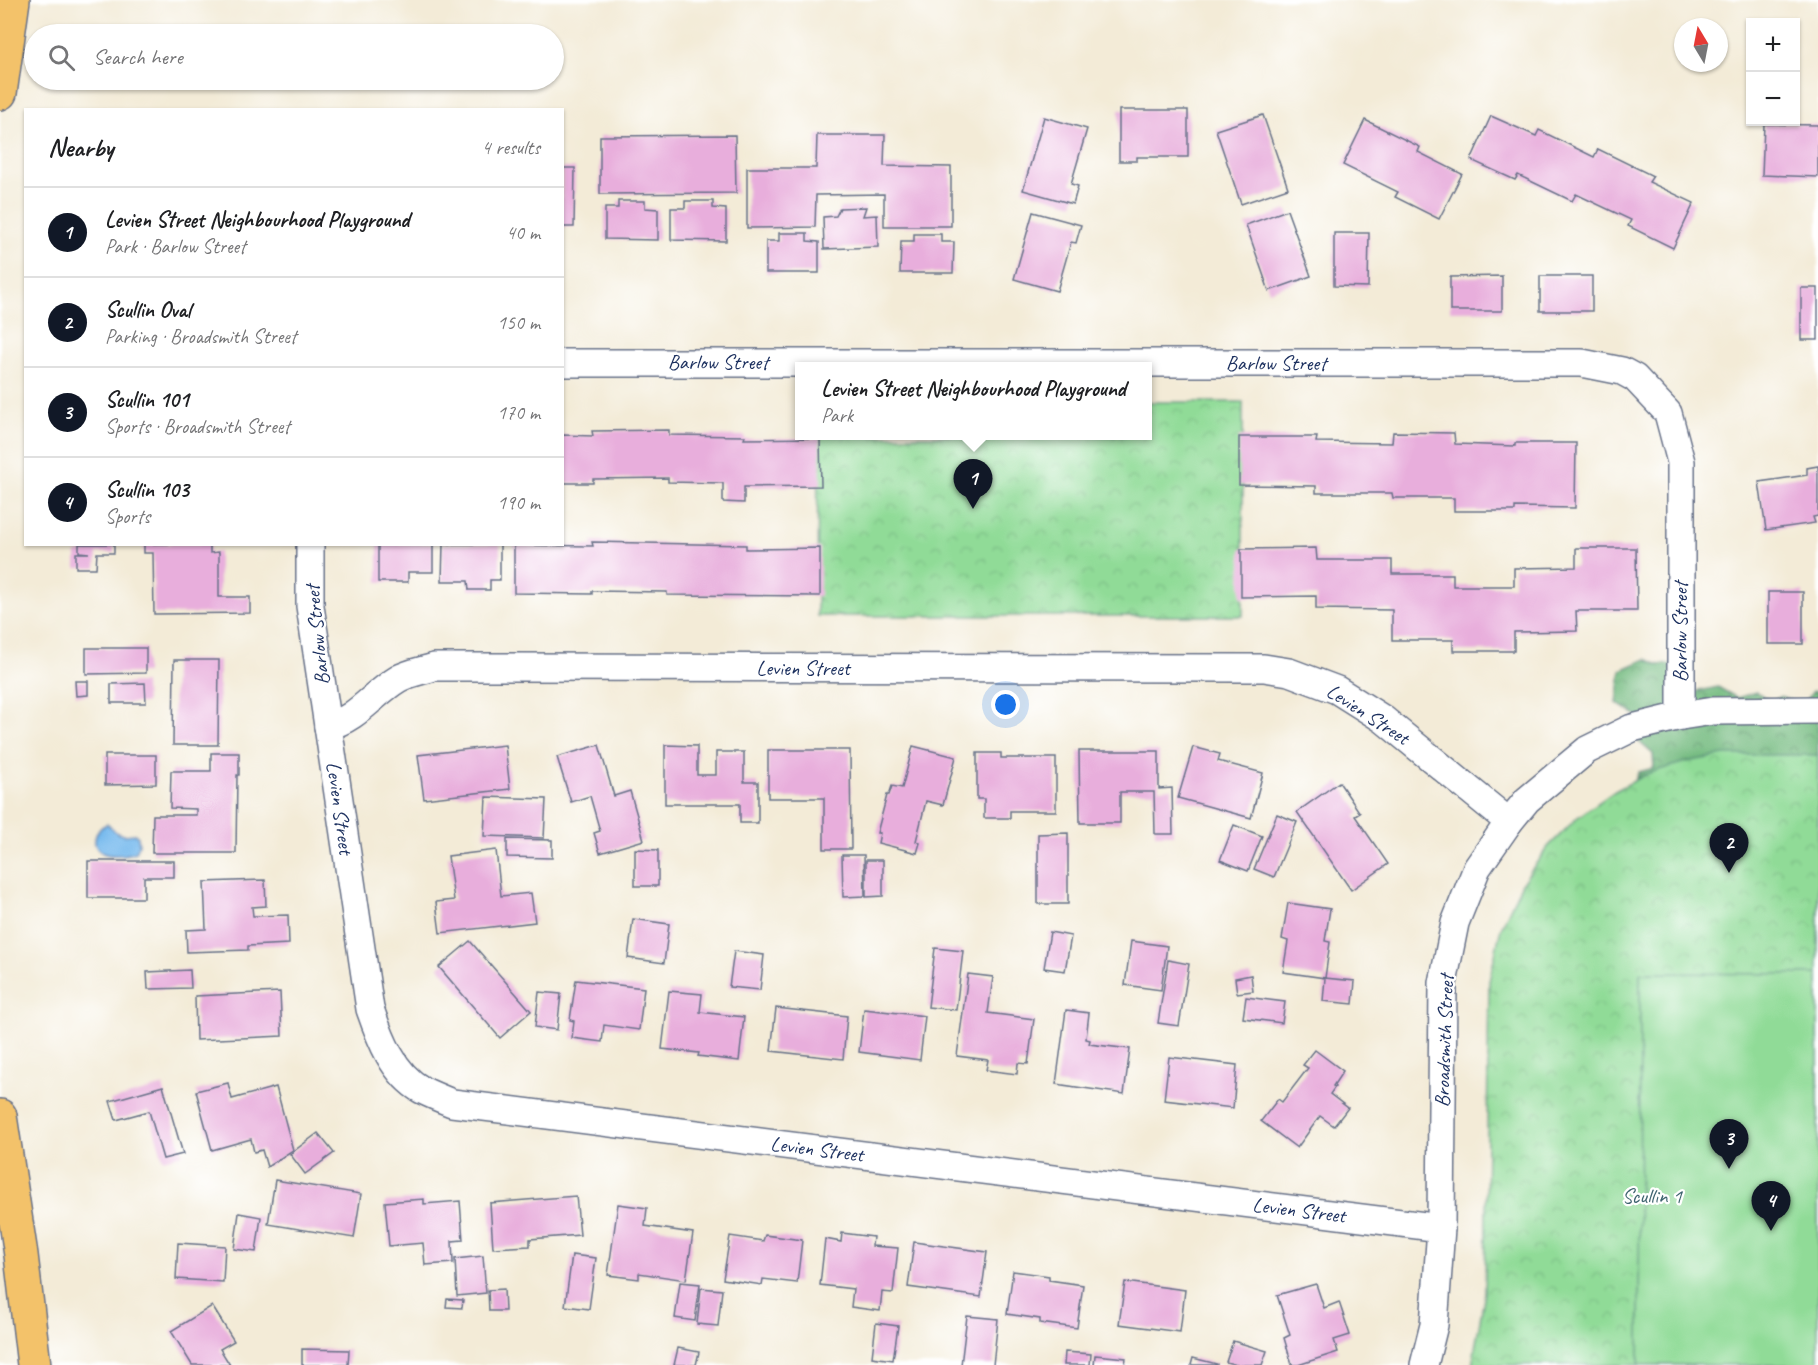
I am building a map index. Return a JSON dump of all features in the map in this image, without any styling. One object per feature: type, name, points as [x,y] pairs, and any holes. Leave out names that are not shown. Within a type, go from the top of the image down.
[{"type":"main road","points":[[0,93],[14,3]]},
{"type":"main road","points":[[0,1116],[21,1255],[34,1365]]},
{"type":"street","name":"Barlow Street","points":[[564,363],[795,363]]},
{"type":"street","name":"Barlow Street","points":[[1152,363],[1582,363],[1622,371],[1635,378],[1668,412],[1681,462],[1681,716]]},
{"type":"street","name":"Barlow Street","points":[[310,546],[310,606],[328,726]]},
{"type":"street","name":"Levien Street","points":[[1441,1228],[452,1103],[431,1094],[406,1077],[383,1047],[370,1009],[328,726],[338,724],[355,714],[399,678],[434,667],[1264,668],[1289,672],[1337,690],[1383,719],[1509,822]]},
{"type":"street","name":"Broadsmith Street","points":[[1424,1365],[1434,1325],[1441,1228],[1443,983],[1455,923],[1478,868],[1527,800],[1587,750],[1632,728],[1713,711],[1818,710]]},
{"type":"green space","points":[[1152,402],[1243,402],[1243,616],[817,616],[818,440],[1152,440]]},
{"type":"green space","points":[[1646,659],[1658,665],[1678,664],[1695,692],[1718,687],[1737,698],[1757,692],[1772,702],[1781,696],[1803,706],[1813,691],[1818,693],[1818,825],[1634,782],[1639,772],[1654,768],[1653,754],[1637,740],[1644,720],[1617,703],[1621,670]]},
{"type":"green space","name":"Scullin 1","points":[[1724,755],[1818,755],[1818,1365],[1472,1365],[1485,1292],[1489,981],[1501,928],[1522,883],[1548,847],[1579,816],[1615,791],[1649,773],[1686,762]]},
{"type":"green space","points":[[1640,973],[1818,974],[1818,1365],[1639,1365]]},
{"type":"water","points":[[107,824],[117,833],[135,834],[139,845],[136,852],[115,855],[99,850],[95,838],[99,830]]},
{"type":"building","points":[[1119,110],[1188,110],[1188,157],[1137,157],[1137,161],[1119,161]]},
{"type":"building","points":[[1263,115],[1288,188],[1241,204],[1216,130]]},
{"type":"building","points":[[1491,116],[1536,136],[1539,130],[1594,157],[1598,149],[1653,176],[1649,182],[1694,203],[1673,248],[1628,226],[1631,220],[1576,194],[1572,201],[1518,175],[1515,180],[1471,160]]},
{"type":"building","points":[[1044,117],[1087,129],[1071,184],[1078,186],[1073,204],[1023,190]]},
{"type":"building","points":[[1365,120],[1420,147],[1418,152],[1462,174],[1439,219],[1395,197],[1398,192],[1343,165]]},
{"type":"building","points":[[1818,125],[1818,177],[1762,175],[1764,126]]},
{"type":"building","points":[[735,135],[736,193],[600,194],[600,136]]},
{"type":"building","points":[[817,135],[885,135],[884,166],[951,167],[951,226],[884,226],[884,194],[816,195],[815,227],[747,228],[747,168],[816,168]]},
{"type":"building","points":[[564,168],[575,168],[574,227],[564,227]]},
{"type":"building","points":[[618,201],[645,201],[645,208],[658,209],[658,240],[605,239],[605,208],[618,208]]},
{"type":"building","points":[[685,201],[713,201],[713,208],[726,209],[726,241],[671,240],[671,208],[685,208]]},
{"type":"building","points":[[866,207],[863,216],[877,215],[878,247],[824,249],[823,217],[836,216],[840,208]]},
{"type":"building","points":[[1287,210],[1311,276],[1269,291],[1246,225]]},
{"type":"building","points":[[1033,212],[1081,225],[1076,243],[1071,242],[1057,291],[1014,279]]},
{"type":"building","points":[[779,233],[807,233],[807,241],[819,242],[819,273],[766,273],[766,241],[779,241]]},
{"type":"building","points":[[1334,233],[1369,233],[1368,287],[1334,286]]},
{"type":"building","points":[[914,234],[941,234],[941,242],[954,242],[953,273],[900,273],[901,241],[914,241]]},
{"type":"building","points":[[1502,276],[1502,311],[1450,311],[1450,277]]},
{"type":"building","points":[[1540,276],[1592,276],[1592,311],[1540,311]]},
{"type":"building","points":[[1801,288],[1818,288],[1818,340],[1801,340]]},
{"type":"building","points":[[669,430],[669,435],[820,440],[821,486],[744,487],[744,503],[723,502],[723,483],[668,482],[668,478],[593,479],[593,483],[564,483],[564,435],[593,436],[592,431]]},
{"type":"building","points":[[1393,432],[1454,433],[1455,444],[1515,446],[1515,443],[1576,443],[1575,508],[1515,507],[1515,511],[1454,511],[1454,498],[1393,498],[1392,493],[1316,493],[1316,486],[1239,485],[1239,437],[1317,437],[1316,442],[1392,443]]},
{"type":"building","points":[[1818,466],[1818,516],[1813,517],[1815,523],[1766,530],[1759,482],[1807,475],[1807,468]]},
{"type":"building","points":[[592,542],[746,545],[746,549],[820,548],[820,596],[667,595],[667,592],[592,591],[592,594],[514,593],[514,546],[593,546]]},
{"type":"building","points":[[79,546],[114,546],[114,553],[97,553],[96,568],[76,568],[76,553],[89,553],[79,552]]},
{"type":"building","points":[[144,546],[210,546],[210,553],[219,552],[219,597],[250,597],[250,613],[154,614],[153,553],[144,553]]},
{"type":"building","points":[[378,546],[433,546],[433,572],[408,572],[408,582],[378,582]]},
{"type":"building","points":[[443,546],[500,546],[500,580],[490,580],[490,590],[469,590],[468,581],[442,581]]},
{"type":"building","points":[[1316,548],[1317,560],[1392,560],[1392,574],[1453,574],[1453,586],[1514,586],[1514,568],[1576,567],[1576,548],[1636,548],[1637,611],[1576,611],[1577,631],[1514,632],[1514,651],[1453,651],[1453,640],[1392,640],[1392,610],[1316,609],[1316,596],[1241,597],[1241,549]]},
{"type":"building","points":[[1768,592],[1803,592],[1803,644],[1768,644]]},
{"type":"building","points":[[86,648],[146,648],[146,673],[86,674]]},
{"type":"building","points":[[174,660],[219,660],[218,745],[173,745]]},
{"type":"building","points":[[75,681],[88,681],[88,695],[76,696]]},
{"type":"building","points":[[145,683],[146,703],[111,703],[111,684]]},
{"type":"building","points":[[505,745],[510,789],[424,799],[418,755]]},
{"type":"building","points":[[599,745],[614,796],[630,791],[644,840],[600,853],[594,833],[600,831],[590,796],[571,802],[557,757]]},
{"type":"building","points":[[665,745],[697,746],[697,775],[716,775],[716,752],[744,752],[744,782],[758,782],[758,823],[740,823],[740,804],[665,804]]},
{"type":"building","points":[[913,746],[956,757],[943,805],[926,801],[916,841],[920,843],[917,853],[878,843],[880,833],[877,833],[887,795],[892,786],[902,788]]},
{"type":"building","points":[[1193,747],[1220,754],[1218,761],[1263,773],[1251,818],[1178,798]]},
{"type":"building","points":[[768,750],[850,750],[851,849],[824,849],[824,798],[768,798]]},
{"type":"building","points":[[1079,751],[1159,751],[1159,789],[1172,788],[1173,834],[1155,834],[1154,792],[1120,792],[1120,823],[1080,823]]},
{"type":"building","points":[[211,753],[239,753],[236,853],[152,853],[153,815],[196,815],[196,809],[170,808],[171,771],[211,771]]},
{"type":"building","points":[[977,753],[1001,753],[1001,758],[1056,758],[1056,811],[1010,811],[1010,818],[984,818],[984,799],[977,799]]},
{"type":"building","points":[[105,755],[156,755],[156,784],[105,785]]},
{"type":"building","points":[[1339,782],[1360,813],[1355,816],[1388,864],[1351,890],[1297,812]]},
{"type":"building","points":[[486,797],[546,799],[544,838],[484,836]]},
{"type":"building","points":[[1277,814],[1297,822],[1274,877],[1254,869]]},
{"type":"building","points":[[1234,825],[1262,836],[1248,871],[1220,860]]},
{"type":"building","points":[[1068,833],[1068,904],[1038,904],[1038,834]]},
{"type":"building","points":[[507,839],[552,840],[552,858],[507,857]]},
{"type":"building","points":[[635,849],[658,850],[658,886],[635,886]]},
{"type":"building","points":[[496,850],[501,896],[531,893],[535,922],[440,933],[436,902],[454,900],[448,856]]},
{"type":"building","points":[[842,855],[864,855],[865,896],[843,897]]},
{"type":"building","points":[[866,860],[883,860],[883,896],[866,897]]},
{"type":"building","points":[[88,861],[174,861],[174,877],[144,877],[144,898],[88,898]]},
{"type":"building","points":[[265,880],[266,906],[252,907],[253,916],[288,915],[289,944],[248,946],[248,950],[187,952],[186,930],[206,929],[204,882]]},
{"type":"building","points":[[1288,903],[1330,909],[1325,941],[1330,942],[1325,978],[1283,972],[1288,941],[1282,939]]},
{"type":"building","points":[[633,919],[669,924],[664,963],[628,958]]},
{"type":"building","points":[[1050,932],[1071,936],[1065,971],[1044,968]]},
{"type":"building","points":[[470,941],[531,1011],[500,1038],[439,967]]},
{"type":"building","points":[[1131,941],[1167,946],[1161,990],[1125,985]]},
{"type":"building","points":[[935,948],[963,951],[956,1010],[928,1007]]},
{"type":"building","points":[[734,951],[764,955],[760,990],[729,987]]},
{"type":"building","points":[[1168,960],[1189,964],[1179,1026],[1158,1023]]},
{"type":"building","points":[[190,970],[191,988],[148,989],[147,972]]},
{"type":"building","points":[[968,974],[993,977],[988,1013],[1034,1019],[1028,1064],[1018,1063],[1017,1074],[986,1070],[988,1060],[957,1056]]},
{"type":"building","points":[[1251,975],[1253,991],[1237,993],[1235,978]]},
{"type":"building","points":[[1325,978],[1355,981],[1353,1004],[1323,1001]]},
{"type":"building","points":[[576,980],[644,988],[639,1030],[604,1025],[602,1042],[572,1038],[574,1021],[570,1020]]},
{"type":"building","points":[[669,991],[702,994],[700,1012],[744,1017],[739,1061],[662,1049]]},
{"type":"building","points":[[280,992],[282,1036],[196,1040],[195,996]]},
{"type":"building","points":[[539,992],[561,994],[557,1030],[535,1027]]},
{"type":"building","points":[[1246,997],[1285,1002],[1282,1023],[1243,1018]]},
{"type":"building","points":[[776,1008],[847,1016],[843,1059],[771,1051]]},
{"type":"building","points":[[864,1009],[925,1016],[920,1060],[859,1052]]},
{"type":"building","points":[[1066,1010],[1089,1013],[1086,1039],[1090,1040],[1089,1044],[1130,1049],[1124,1094],[1056,1084]]},
{"type":"building","points":[[1315,1050],[1343,1071],[1330,1094],[1348,1108],[1334,1126],[1320,1116],[1297,1148],[1261,1121],[1278,1099],[1282,1102],[1308,1068],[1303,1065]]},
{"type":"building","points":[[1169,1057],[1237,1065],[1233,1108],[1164,1100]]},
{"type":"building","points":[[228,1083],[232,1099],[276,1087],[293,1150],[267,1167],[262,1150],[254,1152],[251,1139],[212,1150],[196,1091]]},
{"type":"building","points":[[163,1086],[183,1154],[163,1159],[149,1111],[116,1120],[110,1101]]},
{"type":"building","points":[[318,1133],[334,1153],[305,1174],[290,1154]]},
{"type":"building","points":[[275,1180],[361,1194],[354,1238],[268,1224]]},
{"type":"building","points":[[576,1196],[580,1235],[530,1239],[530,1246],[493,1248],[490,1203]]},
{"type":"building","points":[[424,1199],[424,1204],[460,1201],[463,1240],[452,1241],[453,1263],[425,1265],[423,1243],[389,1246],[385,1202]]},
{"type":"building","points":[[618,1204],[647,1208],[645,1226],[693,1233],[686,1280],[639,1273],[639,1279],[608,1275]]},
{"type":"building","points":[[239,1213],[261,1217],[256,1252],[234,1249]]},
{"type":"building","points":[[842,1233],[873,1237],[872,1246],[898,1248],[893,1293],[882,1292],[880,1311],[851,1307],[853,1289],[820,1285],[825,1239],[841,1242]]},
{"type":"building","points":[[765,1235],[802,1240],[797,1283],[763,1279],[762,1285],[723,1279],[730,1236],[763,1241]]},
{"type":"building","points":[[914,1242],[987,1252],[981,1297],[908,1287]]},
{"type":"building","points":[[178,1243],[225,1246],[223,1282],[176,1279]]},
{"type":"building","points":[[572,1255],[596,1258],[589,1309],[565,1306]]},
{"type":"building","points":[[483,1256],[486,1293],[457,1296],[455,1259]]},
{"type":"building","points":[[1013,1271],[1049,1276],[1049,1280],[1083,1285],[1077,1328],[1040,1323],[1040,1319],[1007,1314]]},
{"type":"building","points":[[680,1282],[700,1284],[695,1321],[675,1318]]},
{"type":"building","points":[[1125,1282],[1185,1290],[1180,1332],[1119,1324]]},
{"type":"building","points":[[1316,1284],[1324,1308],[1339,1302],[1350,1335],[1334,1340],[1338,1352],[1292,1365],[1284,1338],[1290,1335],[1277,1295]]},
{"type":"building","points":[[701,1288],[722,1290],[718,1326],[697,1324]]},
{"type":"building","points":[[504,1289],[505,1311],[489,1311],[488,1290]]},
{"type":"building","points":[[447,1299],[463,1300],[462,1308],[446,1307]]},
{"type":"building","points":[[212,1306],[234,1341],[220,1349],[230,1365],[192,1365],[171,1331]]},
{"type":"building","points":[[967,1316],[998,1319],[993,1365],[961,1365]]},
{"type":"building","points":[[876,1323],[898,1326],[893,1360],[872,1357]]},
{"type":"building","points":[[1233,1341],[1267,1351],[1262,1365],[1237,1365],[1226,1362]]},
{"type":"building","points":[[678,1348],[699,1352],[696,1365],[674,1365]]},
{"type":"building","points":[[302,1349],[349,1350],[348,1365],[302,1365]]},
{"type":"building","points":[[1065,1352],[1091,1354],[1090,1365],[1064,1365]]},
{"type":"building","points":[[1095,1355],[1126,1358],[1125,1365],[1094,1365]]},
{"type":"building","points":[[1193,1358],[1217,1364],[1217,1365],[1191,1365]]},
{"type":"place","name":"Levien Street Neighbourhood Playground","points":[[973,509]]},
{"type":"place","name":"Scullin Oval","points":[[1729,873]]},
{"type":"place","name":"Scullin 101","points":[[1729,1169]]},
{"type":"place","name":"Scullin 103","points":[[1771,1231]]}]
